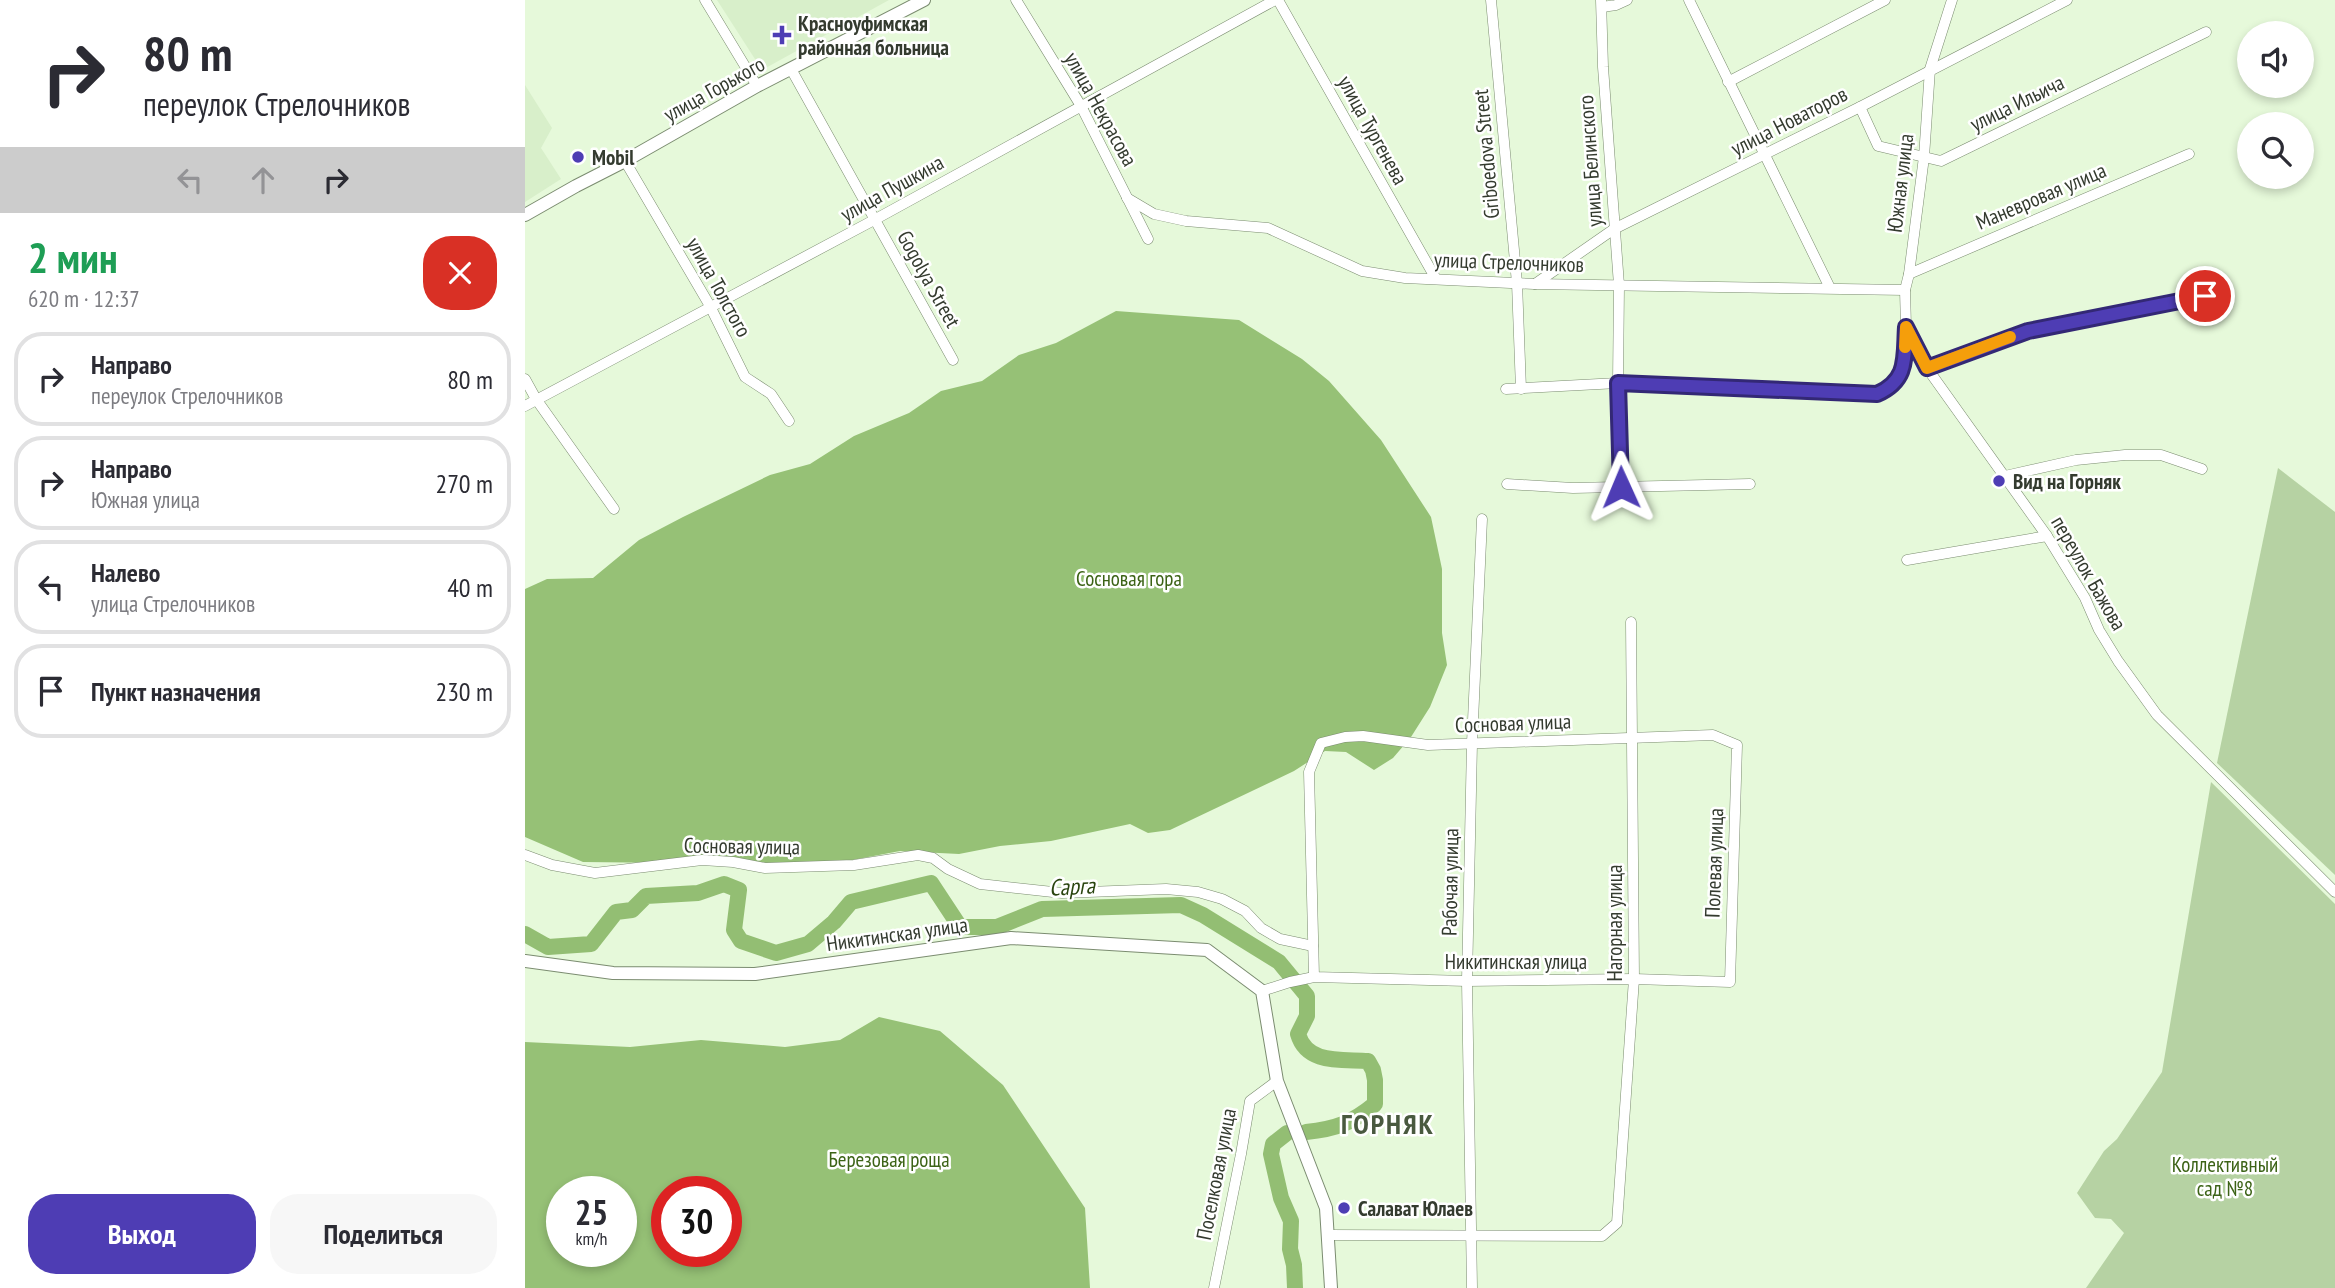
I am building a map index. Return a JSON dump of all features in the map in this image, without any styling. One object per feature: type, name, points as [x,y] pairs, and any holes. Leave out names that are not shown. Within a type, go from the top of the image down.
[{"type":"street","points":[[705,0],[757,86]]},
{"type":"street","name":"улица Горького","points":[[525,215],[625,162],[757,86],[924,0]]},
{"type":"street","name":"улица Некрасова","points":[[1016,0],[1081,106],[1148,239]]},
{"type":"street","name":"улица Пушкина","points":[[525,406],[874,220],[1276,0]]},
{"type":"street","name":"улица Тургенева","points":[[1276,0],[1436,279]]},
{"type":"street","name":"Griboedova Street","points":[[1491,0],[1517,284],[1521,389]]},
{"type":"street","points":[[1601,4],[1616,5],[1627,0]]},
{"type":"street","points":[[1689,0],[1830,288]]},
{"type":"street","points":[[1728,82],[1885,0]]},
{"type":"street","name":"Южная улица","points":[[1927,368],[1906,327],[1905,290],[1924,157],[1930,69],[1952,0]]},
{"type":"street","name":"улица Новаторов","points":[[1534,284],[1614,229],[1860,107],[2067,0]]},
{"type":"street","name":"улица Белинского","points":[[1601,4],[1619,285],[1621,487]]},
{"type":"street","name":"улица Ильича","points":[[1860,107],[1878,146],[1941,161],[2206,32]]},
{"type":"street","name":"Gogolya Street","points":[[791,69],[953,360]]},
{"type":"street","name":"Маневровая улица","points":[[1909,274],[2189,154]]},
{"type":"street","name":"улица Толстого","points":[[625,162],[710,306],[745,377],[771,394],[789,421]]},
{"type":"street","name":"улица Стрелочников","points":[[1127,198],[1154,214],[1268,228],[1361,271],[1405,278],[1517,284],[1905,290]]},
{"type":"street","points":[[1927,368],[2028,331],[2205,296]]},
{"type":"street","points":[[1506,389],[1618,383],[1877,394],[1890,388],[1903,371],[1906,327]]},
{"type":"street","name":"переулок Бажова","points":[[1927,368],[2047,536],[2085,598],[2099,630],[2157,715],[2335,892]]},
{"type":"street","points":[[525,379],[536,400],[614,509]]},
{"type":"street","points":[[2005,476],[2076,460],[2125,455],[2161,455],[2202,469]]},
{"type":"street","points":[[1507,484],[1573,488],[1750,484]]},
{"type":"street","name":"Рабочая улица","points":[[1472,1288],[1467,981],[1472,743],[1482,519]]},
{"type":"street","points":[[1907,560],[2047,536]]},
{"type":"street","name":"Нагорная улица","points":[[1471,1236],[1602,1236],[1617,1223],[1634,979],[1630,622]]},
{"type":"street","name":"Сосновая улица","points":[[1313,946],[1309,772],[1321,743],[1363,736],[1428,745],[1713,735],[1737,745]]},
{"type":"street","name":"Полевая улица","points":[[1730,982],[1737,745]]},
{"type":"street","name":"Сосновая улица","points":[[525,855],[552,865],[595,873],[702,860],[765,868],[854,865],[918,855]]},
{"type":"street","name":"Никитинская улица","points":[[918,855],[933,858],[948,869],[980,884],[1062,893],[1166,889],[1198,892],[1222,899],[1245,911],[1261,928],[1280,939],[1313,946]]},
{"type":"street","name":"Никитинская улица","points":[[525,961],[613,973],[755,974],[1011,937],[1207,950],[1262,991],[1314,977],[1467,981],[1634,979],[1730,982]]},
{"type":"street","points":[[1313,946],[1314,977]]},
{"type":"street","points":[[1262,991],[1277,1081],[1326,1208],[1331,1288]]},
{"type":"street","name":"Поселковая улица","points":[[1214,1288],[1249,1101],[1277,1081]]},
{"type":"street","points":[[1328,1235],[1471,1236]]},
{"type":"shaded area","name":"Красноуфимская районная больница","points":[[717,0],[889,0],[762,70]]},
{"type":"shaded area","points":[[525,85],[552,128],[541,148],[561,179],[525,202]]},
{"type":"green space","name":"Сосновая гора","points":[[1116,311],[1239,320],[1302,359],[1329,381],[1381,440],[1431,517],[1442,569],[1442,633],[1447,665],[1430,707],[1411,737],[1393,758],[1374,770],[1346,752],[1325,751],[1294,771],[1170,830],[1148,833],[1130,824],[1051,841],[1000,846],[959,854],[900,851],[847,861],[766,864],[583,862],[525,837],[525,589],[547,579],[593,578],[639,540],[683,517],[770,475],[810,464],[854,436],[909,413],[941,391],[982,381],[1019,355],[1056,343]]},
{"type":"green space","points":[[2278,468],[2335,512],[2335,875],[2217,763]]},
{"type":"green space","name":"Коллективный сад №8","points":[[2211,782],[2335,904],[2335,1288],[2086,1288],[2124,1233],[2111,1219],[2095,1218],[2077,1193],[2162,1072]]},
{"type":"green space","name":"Березовая роща","points":[[879,1017],[940,1031],[1003,1085],[1085,1208],[1090,1288],[525,1288],[525,1042],[630,1047],[701,1040],[785,1047],[840,1040]]},
{"type":"waterway","name":"Сарга","points":[[525,934],[548,947],[591,944],[616,912],[632,910],[646,896],[698,893],[724,884],[739,890],[734,930],[741,941],[776,953],[808,944],[834,922],[851,902],[931,883],[960,927],[997,927],[1042,909],[1181,905],[1203,915],[1279,962],[1307,996],[1307,1016],[1298,1034],[1309,1051],[1317,1056],[1337,1060],[1368,1061],[1373,1070],[1375,1104],[1343,1124],[1306,1132]]},
{"type":"waterway","name":"Сарга","points":[[1287,1133],[1273,1144],[1271,1154],[1281,1198],[1291,1221],[1290,1249],[1295,1288]]},
{"type":"slow traffic","points":[[1905,347],[1906,327],[1927,368],[2010,337]]},
{"type":"place","name":"Красноуфимская районная больница","points":[[782,35]]},
{"type":"place","name":"Mobil","points":[[578,157]]},
{"type":"place","name":"Вид на Горняк","points":[[1999,481]]},
{"type":"place","name":"Салават Юлаев","points":[[1344,1208]]},
{"type":"district","name":"ГОРНЯК","points":[[1388,1123]]},
{"type":"route","points":[[1621,487],[1618,383],[1877,394],[1890,388],[1903,371],[1906,327],[1927,368],[2028,331],[2205,296]]}]
